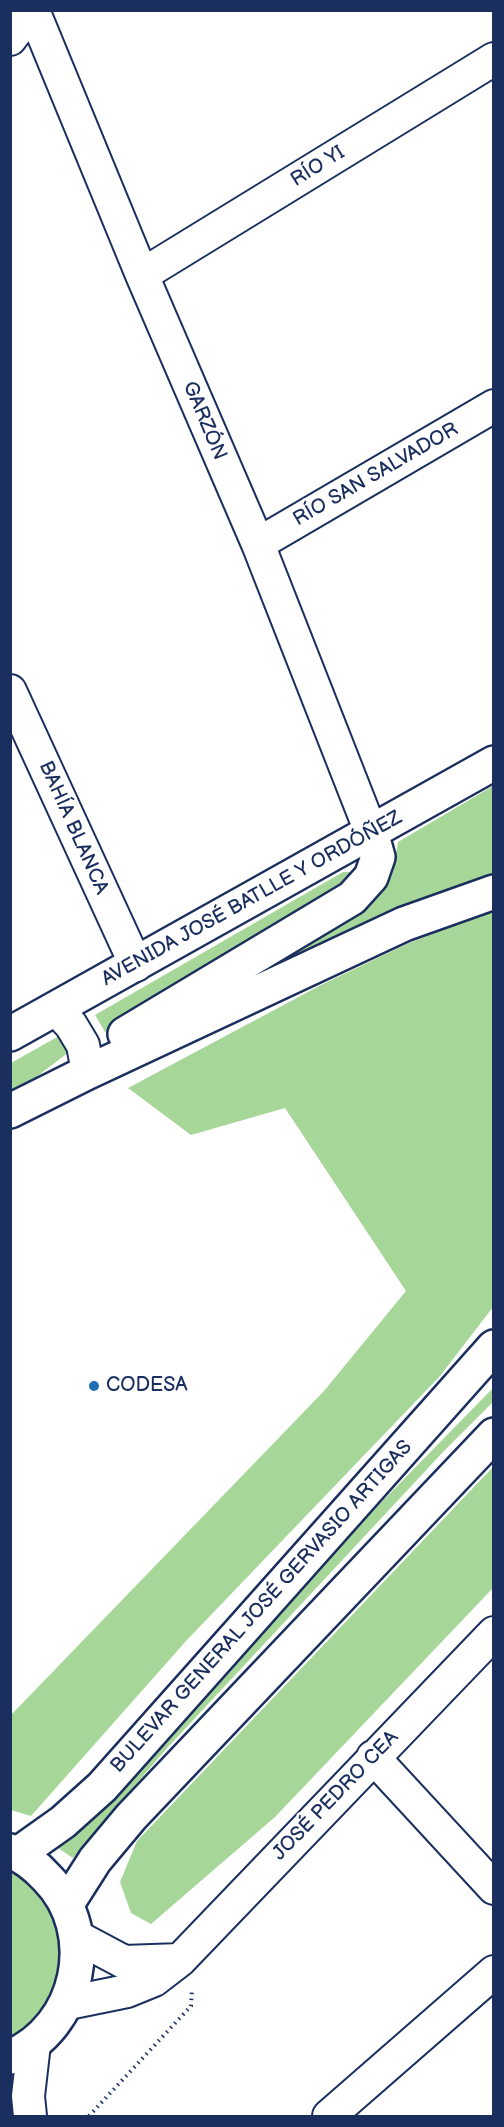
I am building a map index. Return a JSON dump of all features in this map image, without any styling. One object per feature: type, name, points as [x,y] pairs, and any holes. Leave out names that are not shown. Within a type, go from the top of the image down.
[{"type":"main road","name":"AVENIDA JOSÉ BATLLE Y ORDÓÑEZ","points":[[10,1034],[57,1010],[494,763]]},
{"type":"main road","points":[[88,1072],[120,1037],[352,898],[371,877],[378,856],[371,832]]},
{"type":"main road","points":[[10,1111],[404,924],[494,892]]},
{"type":"main road","name":"BULEVAR GENERAL JOSÉ GERVASIO ARTIGAS","points":[[14,1853],[63,1822],[102,1787],[494,1347]]},
{"type":"main road","points":[[67,1904],[95,1860],[131,1816],[494,1435]]},
{"type":"main road","points":[[14,1853],[38,1867],[54,1884],[67,1904],[78,1937],[78,1971],[68,2003],[53,2025],[22,2050]]},
{"type":"street","points":[[10,39],[32,10]]},
{"type":"street","name":"GARZÓN","points":[[32,10],[142,275],[258,544],[371,832]]},
{"type":"street","name":"RÍO YI","points":[[142,275],[494,59]]},
{"type":"street","name":"RÍO SAN SALVADOR","points":[[258,544],[494,406]]},
{"type":"street","name":"BAHÍA BLANCA","points":[[10,691],[136,965]]},
{"type":"street","points":[[57,1010],[71,1025],[83,1045],[88,1072]]},
{"type":"street","name":"JOSÉ PEDRO CEA","points":[[68,2003],[127,1991],[154,1980],[188,1952],[494,1633]]},
{"type":"street","points":[[373,1757],[494,1888]]},
{"type":"street","points":[[78,1937],[124,1962],[188,1952]]},
{"type":"street","points":[[329,2116],[494,1972]]},
{"type":"street","points":[[22,2050],[30,2116]]},
{"type":"path","points":[[89,2116],[190,2006],[188,1952]]},
{"type":"green space","points":[[493,786],[493,874],[376,919],[225,993],[369,897],[393,872],[398,842]]},
{"type":"green space","points":[[343,872],[351,872],[355,878],[351,886],[105,1032],[95,1015]]},
{"type":"green space","points":[[493,911],[493,1307],[440,1376],[186,1641],[31,1816],[11,1810],[11,1715],[324,1391],[406,1291],[285,1108],[191,1135],[128,1088],[321,985],[409,943]]},
{"type":"green space","points":[[59,1036],[73,1049],[11,1096],[11,1063]]},
{"type":"green space","points":[[493,1388],[493,1402],[444,1451],[168,1747],[73,1858],[58,1848],[160,1741],[269,1617]]},
{"type":"green space","points":[[493,1467],[493,1588],[275,1817],[151,1924],[131,1913],[120,1882],[137,1841]]},
{"type":"green space","points":[[11,1868],[25,1877],[43,1894],[63,1938],[59,1986],[33,2026],[11,2041]]},
{"type":"place","name":"CODESA","points":[[94,1386]]}]
